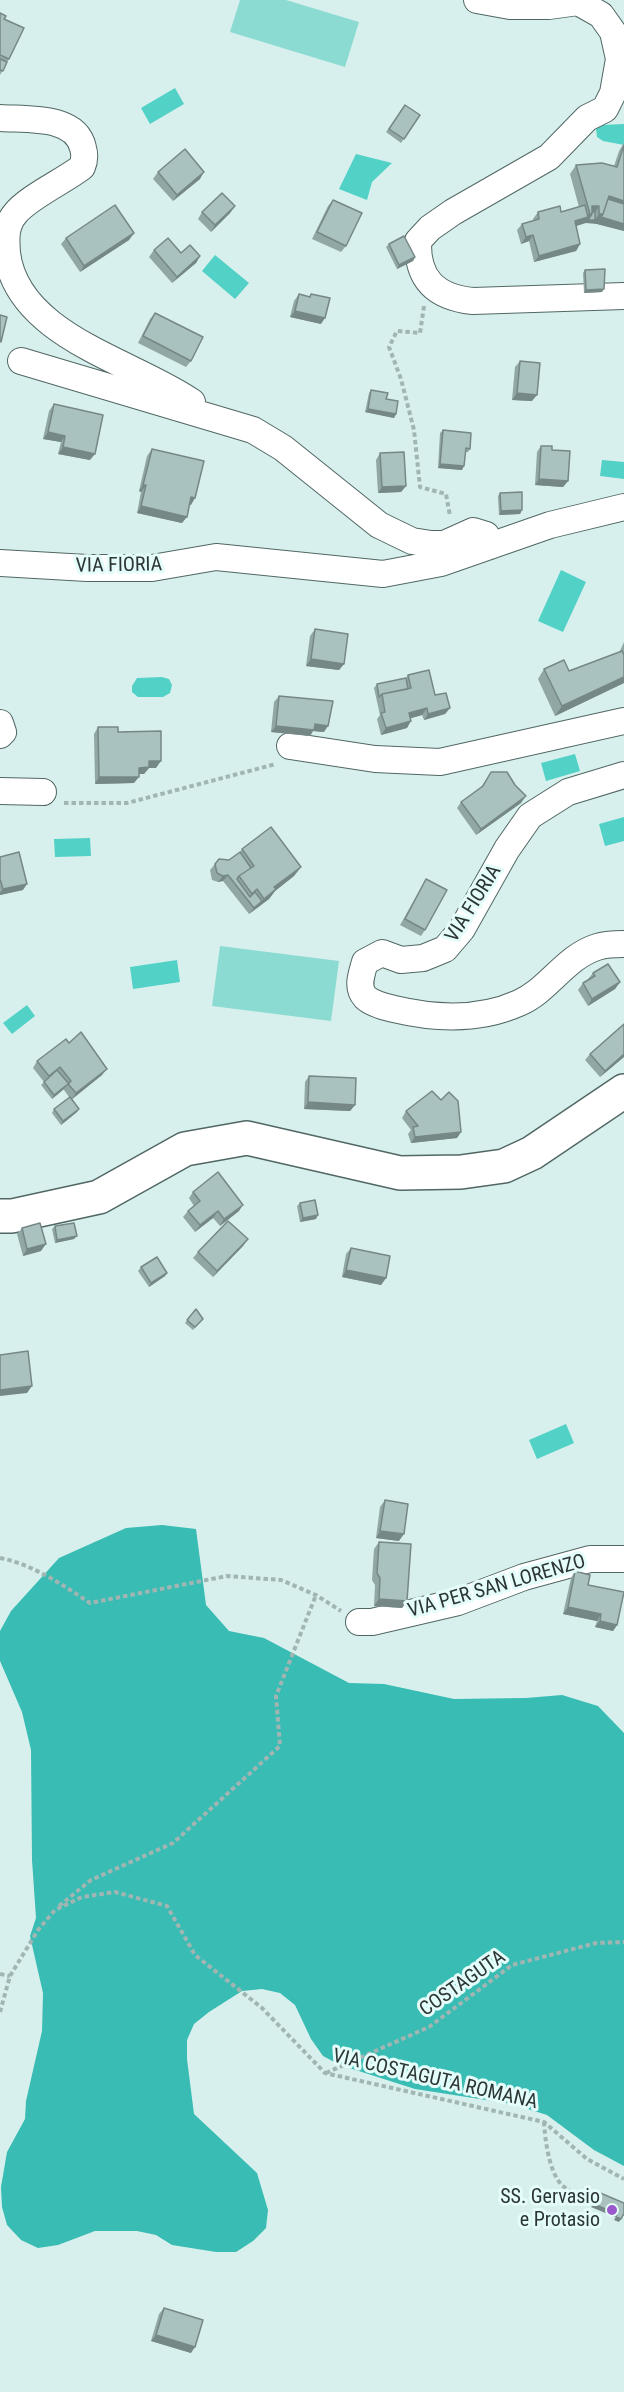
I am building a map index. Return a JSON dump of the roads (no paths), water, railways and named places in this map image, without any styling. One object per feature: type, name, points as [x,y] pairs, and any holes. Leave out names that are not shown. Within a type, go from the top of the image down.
[{"type":"main road","points":[[0,1216],[12,1216],[99,1197],[185,1149],[247,1138],[400,1173],[461,1173],[504,1166],[532,1153],[624,1091]]},
{"type":"street","points":[[477,0],[510,6],[549,6],[578,2],[601,15],[613,32],[619,59],[613,93],[605,109],[587,118],[549,157],[453,212],[430,228],[418,241],[417,259],[422,272],[435,289],[459,300],[624,296]]},
{"type":"street","points":[[0,118],[60,124],[72,129],[81,139],[84,150],[85,160],[82,166],[15,213],[7,228],[8,260],[14,281],[26,301],[57,328],[186,397],[208,416]]},
{"type":"street","points":[[21,361],[253,430],[283,448],[379,525],[420,543],[444,544],[473,531],[486,535],[490,546]]},
{"type":"street","name":"VIA FIORIA","points":[[0,563],[87,568],[152,568],[216,557],[382,574],[441,563],[550,525],[624,507]]},
{"type":"street","points":[[290,746],[375,759],[440,762],[624,721]]},
{"type":"street","points":[[0,723],[3,732],[0,735]]},
{"type":"street","name":"VIA FIORIA","points":[[624,775],[568,792],[530,816],[507,849],[462,929],[445,949],[423,958],[401,960],[382,953],[364,962],[359,983],[365,997],[384,1007],[446,1018],[483,1015],[521,1003],[547,984],[570,961],[597,946],[624,944]]},
{"type":"street","points":[[0,791],[44,792]]},
{"type":"street","name":"VIA PER SAN LORENZO","points":[[359,1622],[372,1622],[458,1602],[524,1577],[590,1559],[624,1559]]},
{"type":"place","name":"SS. Gervasio e Protasio","points":[[612,2210]]}]
